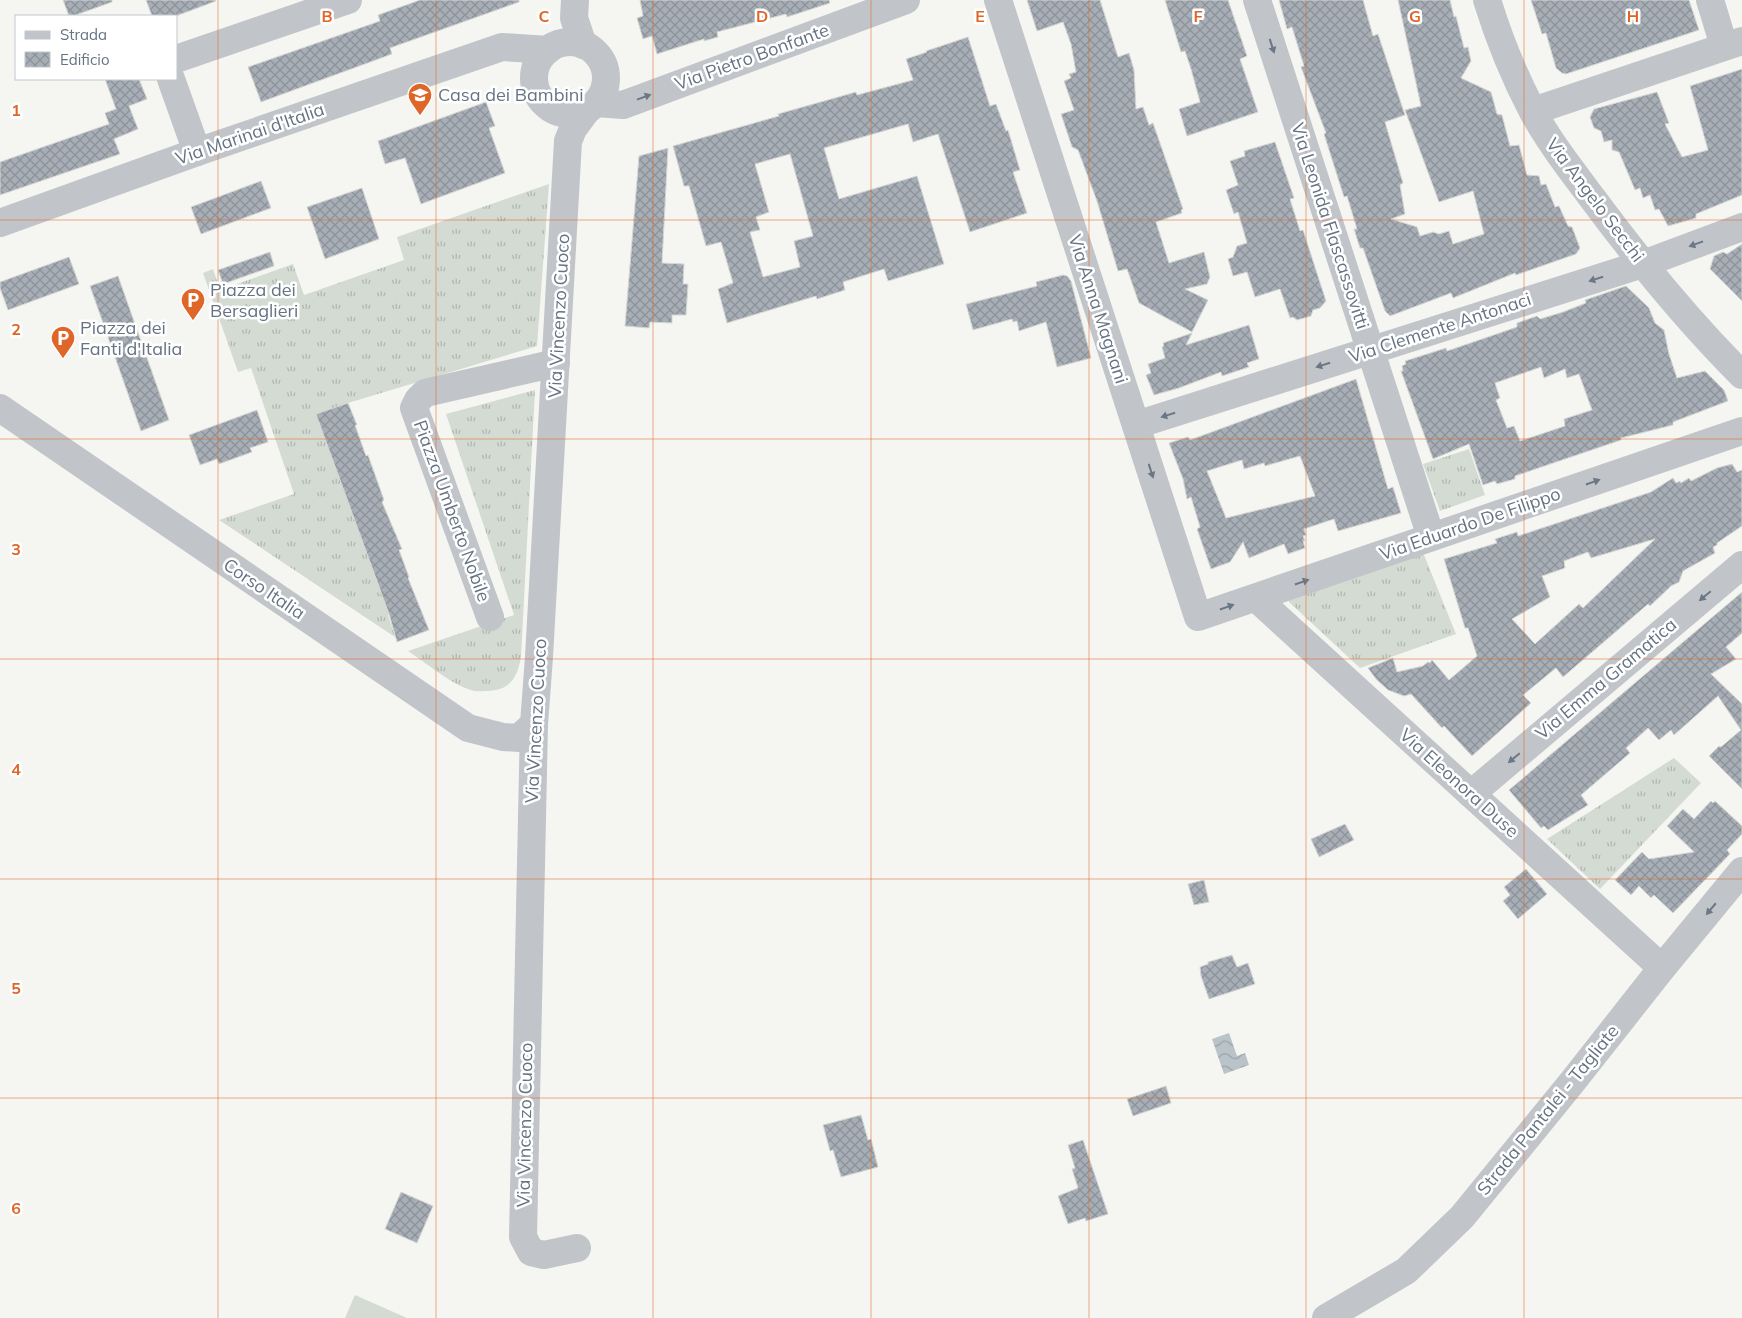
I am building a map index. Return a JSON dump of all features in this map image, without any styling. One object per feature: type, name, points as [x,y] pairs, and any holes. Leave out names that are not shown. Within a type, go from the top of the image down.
[{"type":"street","points":[[178,58],[319,5],[348,0]]},
{"type":"street","name":"Via Pietro Bonfante","points":[[592,107],[623,105],[852,9],[906,0]]},
{"type":"street","name":"Via Anna Magnani","points":[[998,0],[1198,617]]},
{"type":"street","name":"Via Leonida Flascassovitti","points":[[1257,0],[1431,537]]},
{"type":"street","name":"Via Angelo Secchi","points":[[1486,0],[1499,40],[1533,111],[1549,138],[1643,264],[1742,375]]},
{"type":"street","points":[[1533,111],[1733,43],[1710,0]]},
{"type":"street","points":[[564,46],[575,9]]},
{"type":"street","points":[[502,47],[516,56],[526,67],[538,94],[545,104],[554,111],[576,114],[592,107],[603,94],[606,83],[601,61],[594,51],[564,46],[540,59],[535,70],[534,82]]},
{"type":"street","name":"Via Marinai d'Italia","points":[[0,223],[197,152],[502,47],[564,46]]},
{"type":"street","points":[[171,80],[197,152]]},
{"type":"street","name":"Via Vincenzo Cuoco","points":[[568,141],[573,130],[592,107]]},
{"type":"street","name":"Via Vincenzo Cuoco","points":[[554,111],[564,127],[568,141],[534,724],[523,1236],[531,1252],[544,1255],[577,1248]]},
{"type":"street","name":"Via Clemente Antonaci","points":[[1136,425],[1643,264],[1742,227]]},
{"type":"street","name":"Piazza Umberto Nobile","points":[[490,617],[414,408],[418,400],[425,393],[556,363]]},
{"type":"street","name":"Corso Italia","points":[[0,408],[468,728],[503,737],[519,738],[534,724]]},
{"type":"street","name":"Via Eduardo De Filippo","points":[[1198,617],[1742,431]]},
{"type":"street","name":"Via Emma Gramatica","points":[[1471,794],[1742,565]]},
{"type":"street","name":"Via Eleonora Duse","points":[[1256,598],[1662,968]]},
{"type":"street","name":"Strada Pantalei - Tagliate","points":[[1326,1318],[1406,1271],[1462,1217],[1742,871]]},
{"type":"green space","points":[[549,184],[537,346],[348,403],[361,538],[381,592],[392,613],[388,615],[395,637],[219,520],[294,494],[251,368],[238,372],[203,273],[213,269],[220,290],[293,264],[304,295],[404,260],[397,237]]},
{"type":"green space","points":[[535,390],[521,657],[517,671],[507,686],[494,690],[474,691],[447,678],[408,651],[514,615],[446,414]]},
{"type":"green space","points":[[1469,449],[1485,495],[1440,511],[1423,464]]},
{"type":"green space","points":[[1422,550],[1456,634],[1360,668],[1289,602],[1289,600]]},
{"type":"green space","points":[[1674,758],[1701,783],[1600,889],[1547,839]]},
{"type":"green space","points":[[355,1295],[407,1318],[345,1318]]},
{"type":"water","points":[[1229,1033],[1237,1056],[1245,1053],[1249,1065],[1224,1074],[1212,1039]]},
{"type":"building","points":[[63,0],[112,0],[112,2],[76,15],[69,15]]},
{"type":"building","points":[[146,0],[216,1],[178,15],[152,15]]},
{"type":"building","points":[[420,0],[519,0],[519,2],[390,48],[392,54],[261,102],[248,67],[380,21],[378,15]]},
{"type":"building","points":[[640,0],[829,0],[830,3],[787,17],[786,14],[717,32],[718,37],[704,41],[704,39],[657,54],[652,36],[643,39],[637,18],[643,16]]},
{"type":"building","points":[[1027,0],[1100,0],[1118,57],[1129,53],[1134,70],[1136,109],[1143,107],[1149,125],[1153,123],[1183,209],[1181,210],[1182,213],[1156,222],[1169,263],[1204,252],[1210,277],[1207,284],[1185,289],[1208,300],[1192,332],[1139,303],[1127,269],[1118,271],[1097,201],[1078,150],[1072,147],[1061,114],[1074,110],[1064,81],[1071,78],[1069,74],[1076,72],[1071,44],[1063,22],[1037,31]]},
{"type":"building","points":[[1165,0],[1228,0],[1247,56],[1240,59],[1258,112],[1187,136],[1179,109],[1200,102],[1185,51],[1181,52]]},
{"type":"building","points":[[1279,0],[1363,0],[1373,36],[1378,34],[1405,115],[1385,122],[1403,183],[1400,185],[1405,214],[1391,219],[1417,227],[1420,236],[1433,232],[1439,234],[1449,231],[1453,244],[1484,234],[1473,191],[1439,202],[1405,110],[1421,106],[1398,0],[1450,0],[1464,48],[1468,47],[1471,61],[1461,78],[1491,92],[1497,114],[1502,115],[1510,146],[1519,145],[1527,175],[1539,176],[1541,185],[1546,184],[1555,207],[1559,206],[1568,226],[1572,227],[1580,248],[1576,254],[1516,275],[1515,273],[1453,298],[1451,293],[1390,316],[1385,311],[1363,248],[1360,248],[1354,229],[1357,229],[1347,196],[1344,197],[1324,134],[1326,133],[1301,67],[1304,66],[1292,27],[1287,29]]},
{"type":"building","points":[[1531,0],[1689,0],[1699,30],[1566,74],[1556,68],[1546,33],[1542,34]]},
{"type":"building","points":[[968,37],[990,106],[996,104],[1006,131],[1008,130],[1020,170],[1013,172],[1027,213],[970,232],[938,134],[913,142],[908,124],[824,148],[839,199],[917,176],[944,264],[888,281],[884,269],[843,282],[845,290],[817,299],[816,296],[727,323],[718,289],[733,283],[721,242],[706,246],[689,186],[684,186],[673,146],[856,92],[857,95],[913,80],[906,59]],"holes":[[[790,154],[813,236],[794,241],[800,267],[763,277],[750,232],[760,230],[756,217],[769,212],[755,164]]]},
{"type":"building","points":[[1742,69],[1742,195],[1696,214],[1696,218],[1668,226],[1659,209],[1655,210],[1650,195],[1643,198],[1640,188],[1635,190],[1619,152],[1612,150],[1612,140],[1604,142],[1601,131],[1594,128],[1590,117],[1594,109],[1657,92],[1669,123],[1665,124],[1682,157],[1708,150],[1690,86]]},
{"type":"building","points":[[105,80],[139,80],[147,99],[129,106],[138,129],[114,139],[120,154],[0,195],[0,162],[109,124],[105,113],[116,109]]},
{"type":"building","points":[[486,102],[495,126],[489,128],[505,173],[421,204],[405,158],[385,164],[378,141]]},
{"type":"building","points":[[1275,142],[1294,198],[1290,199],[1300,231],[1303,230],[1326,301],[1320,308],[1313,310],[1311,316],[1297,320],[1293,317],[1290,318],[1280,289],[1255,297],[1247,272],[1233,276],[1228,259],[1233,257],[1237,246],[1247,243],[1238,212],[1234,214],[1226,190],[1238,185],[1230,161],[1245,156],[1244,151]]},
{"type":"building","points":[[668,148],[662,263],[684,264],[683,284],[688,284],[686,315],[672,315],[672,323],[650,322],[649,328],[625,326],[639,156]]},
{"type":"building","points":[[261,181],[271,208],[201,234],[191,207]]},
{"type":"building","points":[[362,188],[379,239],[325,259],[307,207]]},
{"type":"building","points":[[1742,244],[1742,301],[1710,269],[1714,256],[1723,252],[1727,254]]},
{"type":"building","points":[[270,252],[274,266],[223,284],[218,270]]},
{"type":"building","points":[[69,257],[79,284],[8,310],[0,288],[0,282]]},
{"type":"building","points":[[1063,275],[1067,276],[1071,281],[1091,358],[1057,367],[1046,322],[1019,331],[1017,321],[1013,322],[1012,319],[973,330],[966,304],[1037,286],[1036,282]]},
{"type":"building","points":[[118,276],[169,420],[141,431],[90,286]]},
{"type":"building","points":[[1626,286],[1649,308],[1655,323],[1664,330],[1677,378],[1705,371],[1724,390],[1728,401],[1673,422],[1673,425],[1621,438],[1621,440],[1515,476],[1515,479],[1497,484],[1495,481],[1483,485],[1469,444],[1433,459],[1401,371],[1403,371],[1402,366],[1406,364],[1405,361],[1446,348],[1447,351],[1517,327],[1517,323],[1537,316],[1540,319],[1563,312],[1586,303],[1585,300]],"holes":[[[1541,367],[1544,378],[1565,369],[1567,378],[1579,374],[1592,410],[1564,419],[1565,426],[1520,441],[1514,426],[1507,428],[1496,400],[1500,398],[1495,383]]]},
{"type":"building","points":[[1249,325],[1259,359],[1247,363],[1249,367],[1222,376],[1221,372],[1154,395],[1146,375],[1151,373],[1148,364],[1165,358],[1162,347],[1164,346],[1163,343],[1192,333],[1186,345]]},
{"type":"building","points":[[1356,379],[1388,489],[1393,487],[1401,513],[1338,531],[1334,519],[1304,529],[1306,535],[1303,536],[1305,548],[1288,554],[1284,544],[1249,558],[1243,542],[1230,562],[1211,569],[1197,529],[1200,527],[1191,497],[1187,499],[1183,479],[1169,443],[1188,437],[1190,440]],"holes":[[[1300,456],[1315,496],[1226,518],[1207,471],[1242,460],[1244,469],[1264,463],[1265,466]]]},
{"type":"building","points":[[348,403],[366,456],[368,455],[384,500],[382,502],[402,549],[399,550],[408,578],[429,630],[397,642],[389,614],[316,414]]},
{"type":"building","points":[[257,410],[268,442],[250,448],[252,452],[219,464],[217,459],[200,465],[189,435]]},
{"type":"building","points":[[1732,464],[1737,472],[1742,470],[1742,526],[1713,547],[1715,553],[1683,571],[1679,582],[1671,586],[1650,606],[1648,604],[1563,677],[1556,668],[1523,695],[1531,703],[1472,756],[1444,726],[1442,728],[1411,694],[1404,696],[1388,690],[1368,668],[1393,658],[1397,672],[1423,666],[1432,660],[1449,680],[1477,656],[1468,628],[1465,628],[1444,559],[1497,543],[1495,539],[1517,532],[1518,536],[1651,492],[1673,478],[1676,483],[1680,481],[1681,483],[1689,478],[1691,481],[1717,468]],"holes":[[[1655,539],[1583,608],[1579,604],[1535,644],[1512,619],[1550,597],[1542,576],[1565,568],[1564,561],[1588,552],[1591,558]]]},
{"type":"building","points":[[1742,592],[1742,633],[1726,647],[1736,659],[1711,674],[1742,704],[1742,789],[1709,756],[1741,730],[1718,696],[1674,735],[1671,730],[1659,740],[1648,728],[1626,748],[1630,753],[1581,795],[1588,805],[1548,830],[1544,826],[1541,828],[1509,790]]},
{"type":"building","points":[[1711,801],[1713,803],[1715,801],[1742,826],[1742,834],[1727,850],[1730,854],[1673,913],[1654,895],[1651,898],[1639,886],[1631,895],[1615,880],[1642,852],[1649,859],[1694,852],[1667,826],[1683,809],[1694,819]]},
{"type":"building","points":[[1345,824],[1354,840],[1319,857],[1311,839]]},
{"type":"building","points":[[1526,869],[1547,894],[1518,919],[1503,901],[1510,895],[1504,887]]},
{"type":"building","points":[[1204,880],[1209,902],[1194,905],[1188,884]]},
{"type":"building","points":[[1232,955],[1237,967],[1248,963],[1255,984],[1209,999],[1200,967],[1208,964],[1208,962]]},
{"type":"building","points":[[1166,1086],[1171,1103],[1133,1116],[1127,1099]]},
{"type":"building","points":[[861,1115],[868,1140],[871,1139],[878,1167],[841,1177],[833,1150],[830,1151],[823,1125]]},
{"type":"building","points":[[1083,1140],[1108,1214],[1086,1221],[1085,1218],[1068,1224],[1058,1196],[1078,1188],[1072,1169],[1075,1168],[1068,1145]]},
{"type":"building","points":[[401,1192],[433,1206],[417,1243],[385,1229]]},
{"type":"place","name":"Casa dei Bambini","points":[[420,116]]},
{"type":"place","name":"Piazza dei Bersaglieri","points":[[193,321]]},
{"type":"place","name":"Piazza dei Fanti d'Italia","points":[[63,359]]}]
